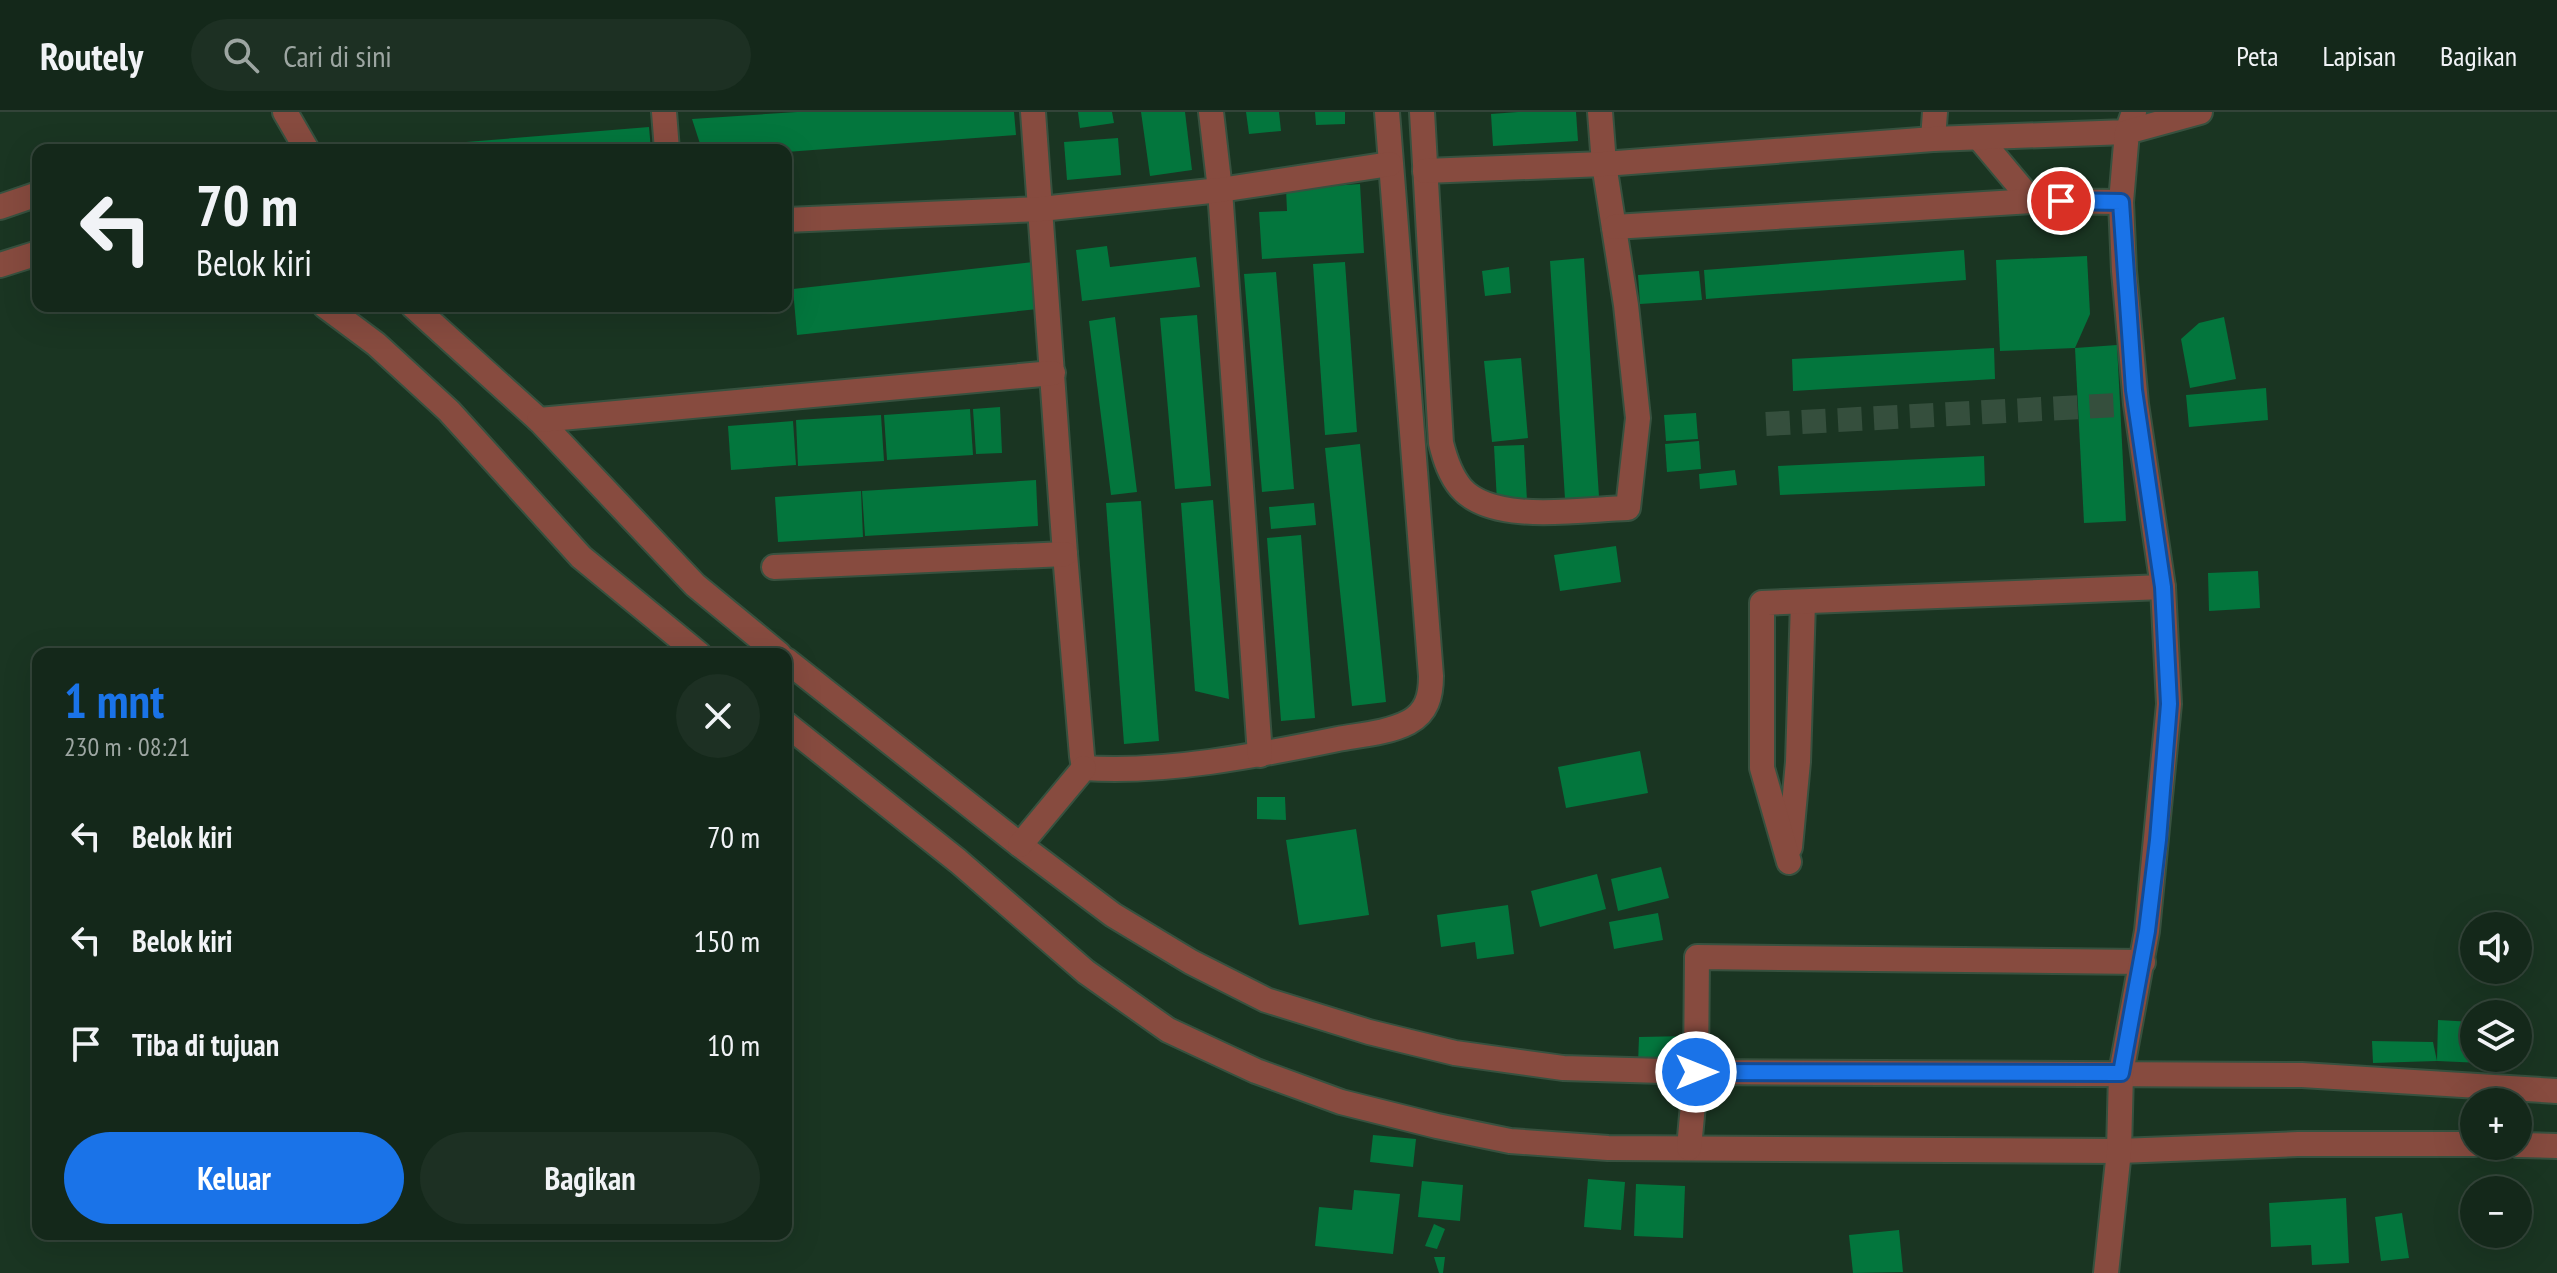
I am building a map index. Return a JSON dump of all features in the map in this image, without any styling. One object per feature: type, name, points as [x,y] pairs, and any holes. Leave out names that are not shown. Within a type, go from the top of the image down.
[{"type":"street","points":[[285,112],[304,144]]},
{"type":"street","points":[[664,112],[667,144]]},
{"type":"street","points":[[1020,845],[1084,768],[1033,112]]},
{"type":"street","points":[[1211,112],[1220,190],[1260,755]]},
{"type":"street","points":[[1084,768],[1148,767],[1260,755],[1380,731],[1409,722],[1426,708],[1431,676],[1387,112]]},
{"type":"street","points":[[1422,112],[1441,443],[1445,461],[1462,490],[1489,505],[1515,512],[1628,508],[1638,418],[1626,305],[1604,164],[1600,112]]},
{"type":"street","points":[[1933,139],[1935,112]]},
{"type":"street","points":[[1425,171],[1604,164],[1933,139],[1980,139],[2200,112]]},
{"type":"street","points":[[2106,1273],[2119,1141],[2120,1082],[2143,962],[2156,863],[2169,704],[2163,587],[2134,390],[2121,202],[2130,122]]},
{"type":"street","points":[[1980,139],[2032,201]]},
{"type":"street","points":[[792,220],[1041,209],[1220,190],[1390,164]]},
{"type":"street","points":[[0,207],[32,196]]},
{"type":"street","points":[[1614,227],[2032,201],[2121,202]]},
{"type":"street","points":[[0,265],[32,255]]},
{"type":"street","points":[[333,312],[376,344],[449,411],[581,557],[692,648]]},
{"type":"street","points":[[420,312],[539,420],[695,585],[772,648]]},
{"type":"street","points":[[539,420],[1053,373]]},
{"type":"street","points":[[774,567],[1065,554]]},
{"type":"street","points":[[1803,602],[1798,762],[1789,862],[1762,768],[1762,603],[2163,587]]},
{"type":"street","points":[[792,665],[1113,915],[1191,962],[1266,1000],[1369,1032],[1455,1053],[1563,1068],[1696,1080],[2120,1082],[2302,1075],[2557,1091]]},
{"type":"street","points":[[792,729],[958,861],[1086,972],[1168,1030],[1256,1071],[1341,1102],[1437,1126],[1510,1141],[1608,1148],[1691,1137],[2460,1144]]},
{"type":"street","points":[[1691,1137],[1696,1080],[1697,957],[2143,962]]},
{"type":"street","points":[[2532,1145],[2557,1146]]},
{"type":"building","points":[[797,112],[1014,112],[1016,135],[792,152],[792,144],[700,144],[692,119]]},
{"type":"building","points":[[1078,112],[1112,112],[1114,123],[1080,128]]},
{"type":"building","points":[[1141,112],[1185,112],[1192,170],[1150,176]]},
{"type":"building","points":[[1246,112],[1279,112],[1281,131],[1249,134]]},
{"type":"building","points":[[1315,112],[1345,112],[1345,124],[1316,125]]},
{"type":"building","points":[[1576,112],[1578,141],[1493,146],[1491,114]]},
{"type":"building","points":[[649,127],[650,144],[467,144]]},
{"type":"building","points":[[1118,138],[1121,175],[1067,180],[1064,142]]},
{"type":"building","points":[[1360,184],[1364,253],[1262,259],[1259,212],[1287,211],[1286,189]]},
{"type":"building","points":[[1107,246],[1110,267],[1196,257],[1200,287],[1082,301],[1076,250]]},
{"type":"building","points":[[1964,250],[1966,280],[1706,299],[1704,270]]},
{"type":"building","points":[[2087,256],[2090,314],[2075,348],[2000,351],[1996,260]]},
{"type":"building","points":[[1584,258],[1599,497],[1565,499],[1550,261]]},
{"type":"building","points":[[1033,262],[1038,309],[797,335],[793,289]]},
{"type":"building","points":[[1345,262],[1357,432],[1325,435],[1313,264]]},
{"type":"building","points":[[1509,267],[1511,293],[1485,296],[1482,271]]},
{"type":"building","points":[[1699,271],[1702,300],[1640,304],[1638,275]]},
{"type":"building","points":[[1276,272],[1294,489],[1262,492],[1244,274]]},
{"type":"building","points":[[1197,315],[1211,486],[1175,489],[1160,318]]},
{"type":"building","points":[[1115,317],[1137,492],[1111,495],[1089,321]]},
{"type":"building","points":[[2224,317],[2236,379],[2190,388],[2181,339],[2199,323]]},
{"type":"building","points":[[2117,345],[2126,521],[2084,523],[2075,348]]},
{"type":"building","points":[[1994,348],[1995,379],[1793,391],[1792,359]]},
{"type":"building","points":[[1521,358],[1528,438],[1492,442],[1484,361]]},
{"type":"building","points":[[2266,388],[2268,420],[2189,427],[2186,395]]},
{"type":"building","points":[[1000,407],[1002,453],[976,454],[973,409]]},
{"type":"building","points":[[970,409],[973,455],[887,460],[884,415]]},
{"type":"building","points":[[1696,413],[1698,439],[1666,441],[1664,415]]},
{"type":"building","points":[[881,415],[884,461],[798,466],[796,420]]},
{"type":"building","points":[[793,421],[796,465],[731,470],[728,426]]},
{"type":"building","points":[[1699,441],[1701,469],[1667,472],[1665,444]]},
{"type":"building","points":[[1360,444],[1386,702],[1352,706],[1325,448]]},
{"type":"building","points":[[1524,445],[1527,501],[1497,502],[1494,446]]},
{"type":"building","points":[[1984,456],[1985,486],[1780,495],[1778,466]]},
{"type":"building","points":[[1735,470],[1737,485],[1700,489],[1699,474]]},
{"type":"building","points":[[1036,480],[1038,526],[865,536],[862,491]]},
{"type":"building","points":[[861,491],[863,537],[778,542],[775,497]]},
{"type":"building","points":[[1213,500],[1229,699],[1195,691],[1181,503]]},
{"type":"building","points":[[1141,501],[1159,741],[1124,744],[1106,503]]},
{"type":"building","points":[[1314,503],[1316,525],[1271,529],[1269,507]]},
{"type":"building","points":[[1301,535],[1315,718],[1281,721],[1267,538]]},
{"type":"building","points":[[1616,546],[1621,582],[1560,591],[1554,555]]},
{"type":"building","points":[[2258,571],[2260,608],[2209,611],[2208,573]]},
{"type":"building","points":[[1640,751],[1648,793],[1566,808],[1558,767]]},
{"type":"building","points":[[1257,797],[1285,797],[1286,820],[1257,819]]},
{"type":"building","points":[[1356,829],[1369,915],[1299,925],[1286,840]]},
{"type":"building","points":[[1661,867],[1669,898],[1618,911],[1611,879]]},
{"type":"building","points":[[1597,874],[1606,909],[1540,927],[1531,891]]},
{"type":"building","points":[[1508,905],[1514,954],[1477,959],[1475,942],[1441,947],[1437,915]]},
{"type":"building","points":[[1658,913],[1663,940],[1614,949],[1609,922]]},
{"type":"building","points":[[2438,1020],[2460,1021],[2460,1062],[2437,1061]]},
{"type":"building","points":[[1689,1036],[1689,1063],[1638,1064],[1639,1037]]},
{"type":"building","points":[[2372,1041],[2433,1042],[2437,1061],[2373,1063]]},
{"type":"building","points":[[1373,1135],[1416,1139],[1413,1167],[1370,1162]]},
{"type":"building","points":[[1588,1179],[1625,1182],[1621,1230],[1584,1227]]},
{"type":"building","points":[[1422,1181],[1463,1185],[1460,1221],[1418,1217]]},
{"type":"building","points":[[1636,1184],[1685,1186],[1683,1238],[1634,1236]]},
{"type":"building","points":[[1354,1190],[1400,1194],[1393,1254],[1315,1246],[1319,1207],[1352,1210]]},
{"type":"building","points":[[2346,1198],[2349,1263],[2312,1265],[2311,1245],[2271,1247],[2269,1203]]},
{"type":"building","points":[[2402,1213],[2409,1258],[2381,1261],[2375,1217]]},
{"type":"building","points":[[1434,1224],[1445,1229],[1437,1249],[1425,1246]]},
{"type":"building","points":[[1899,1230],[1903,1272],[1853,1273],[1849,1235]]},
{"type":"building","points":[[1434,1257],[1445,1257],[1443,1273],[1439,1273]]},
{"type":"tunnel","points":[[1766,424],[2136,404]]},
{"type":"route","points":[[1696,1072],[2121,1073],[2143,962],[2162,795],[2169,704],[2163,587],[2134,390],[2121,202],[2061,201]]}]
